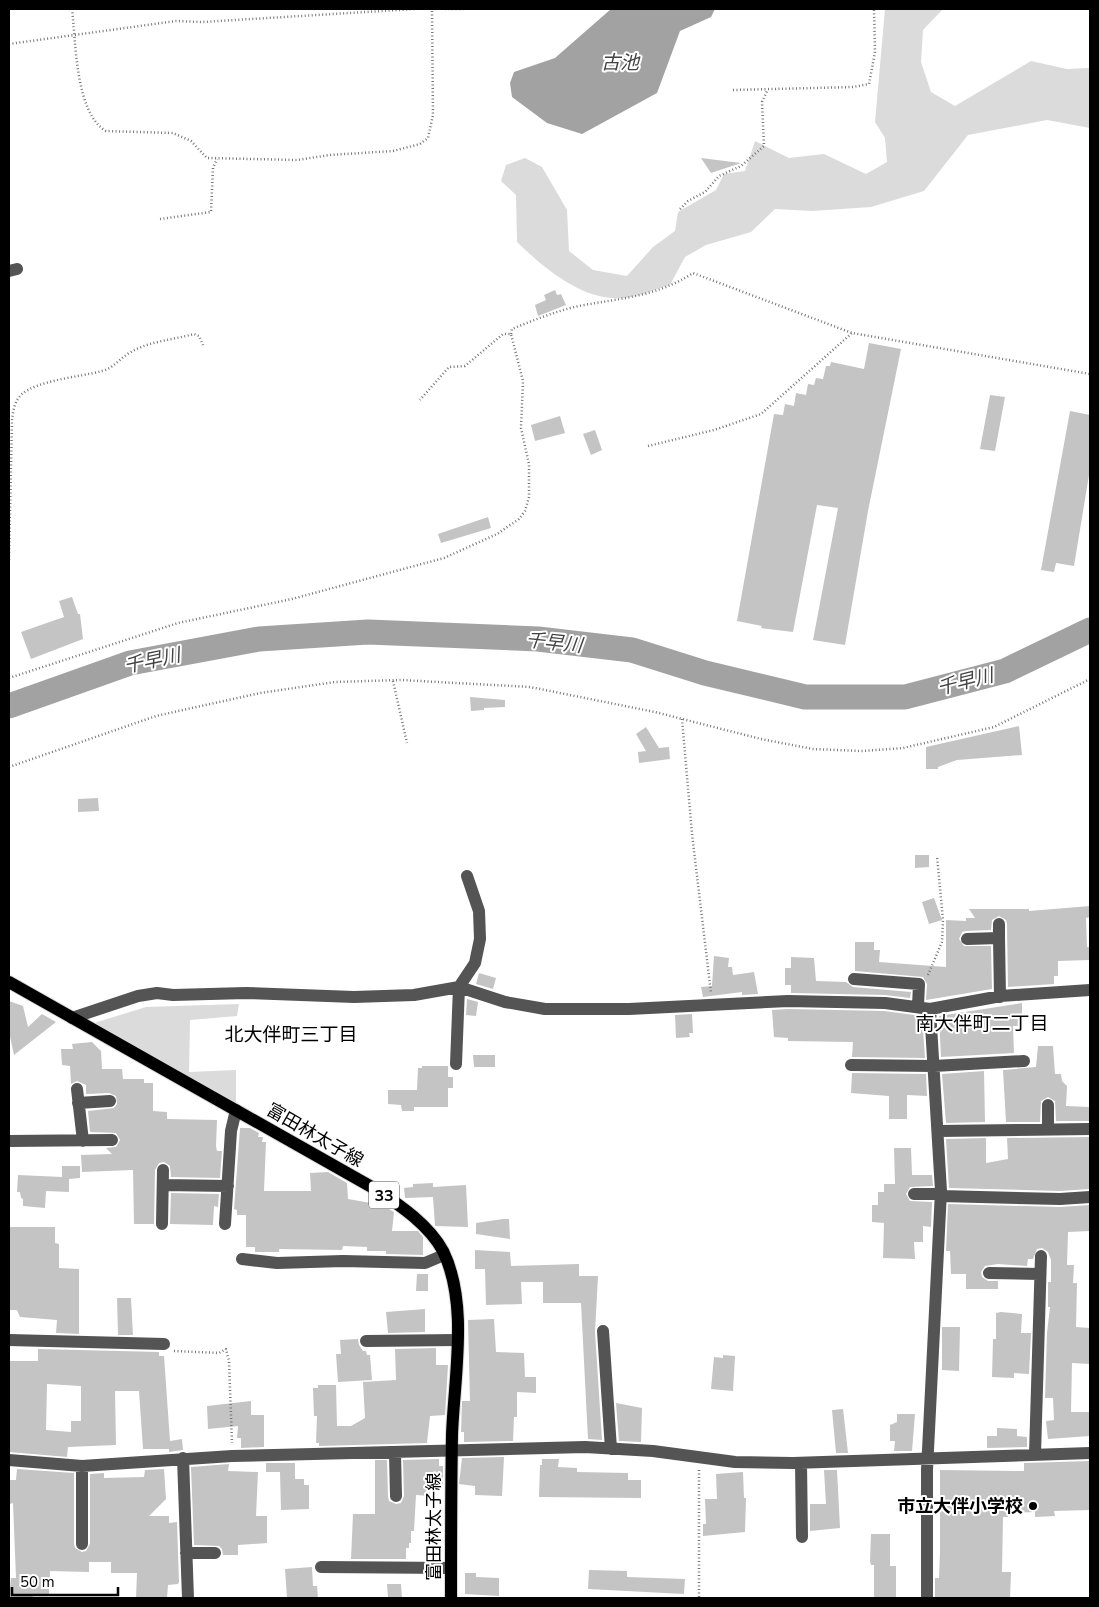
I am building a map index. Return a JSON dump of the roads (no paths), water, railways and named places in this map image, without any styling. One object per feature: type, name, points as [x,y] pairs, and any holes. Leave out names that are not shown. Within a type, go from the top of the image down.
[{"type":"main road","name":"富田林太子線","points":[[9,982],[392,1200],[426,1229],[444,1254],[456,1297],[457,1340],[452,1450],[451,1598]]},
{"type":"street","points":[[456,1064],[459,987],[475,963],[480,939],[479,911],[467,876]]},
{"type":"street","points":[[999,924],[1000,996]]},
{"type":"street","points":[[967,939],[999,938]]},
{"type":"street","points":[[854,979],[919,984],[934,1066],[941,1195],[927,1458],[927,1598]]},
{"type":"street","points":[[72,1018],[147,993],[172,995],[246,993],[354,996],[421,994],[459,987],[505,1002],[545,1009],[622,1010],[788,1001],[924,1008],[1000,996],[1090,990]]},
{"type":"street","points":[[852,1065],[934,1066],[1024,1061]]},
{"type":"street","points":[[77,1090],[82,1141]]},
{"type":"street","points":[[78,1103],[110,1101]]},
{"type":"street","points":[[1048,1105],[1048,1128]]},
{"type":"street","points":[[225,1224],[231,1130],[236,1110]]},
{"type":"street","points":[[938,1131],[1048,1128],[1090,1129]]},
{"type":"street","points":[[9,1141],[112,1140]]},
{"type":"street","points":[[162,1224],[163,1170]]},
{"type":"street","points":[[163,1185],[228,1186]]},
{"type":"street","points":[[914,1194],[1060,1199],[1090,1197]]},
{"type":"street","points":[[242,1259],[277,1263],[343,1261],[425,1262],[444,1254]]},
{"type":"street","points":[[1035,1454],[1041,1256]]},
{"type":"street","points":[[989,1273],[1040,1274]]},
{"type":"street","points":[[603,1331],[610,1449]]},
{"type":"street","points":[[9,1340],[165,1348]]},
{"type":"street","points":[[366,1341],[457,1340]]},
{"type":"street","points":[[9,1460],[82,1466],[232,1456],[585,1447],[652,1451],[735,1462],[801,1463],[1090,1453]]},
{"type":"street","points":[[395,1453],[396,1496]]},
{"type":"street","points":[[183,1458],[188,1598]]},
{"type":"street","points":[[801,1463],[802,1536]]},
{"type":"street","points":[[82,1466],[82,1544]]},
{"type":"street","points":[[186,1553],[215,1553]]},
{"type":"street","points":[[321,1567],[451,1568]]},
{"type":"water","name":"古池","points":[[611,9],[715,9],[711,17],[680,31],[657,93],[582,134],[547,123],[512,97],[510,83],[514,72],[555,58]]},
{"type":"waterway","name":"千早川","points":[[9,706],[130,663],[259,639],[368,632],[538,639],[632,650],[705,673],[805,697],[905,697],[1005,671],[1090,630]]},
{"type":"place","name":"市立大伴小学校","points":[[1033,1506]]},
{"type":"district","name":"南大伴町二丁目","points":[[982,1023]]},
{"type":"district","name":"北大伴町三丁目","points":[[291,1034]]}]
